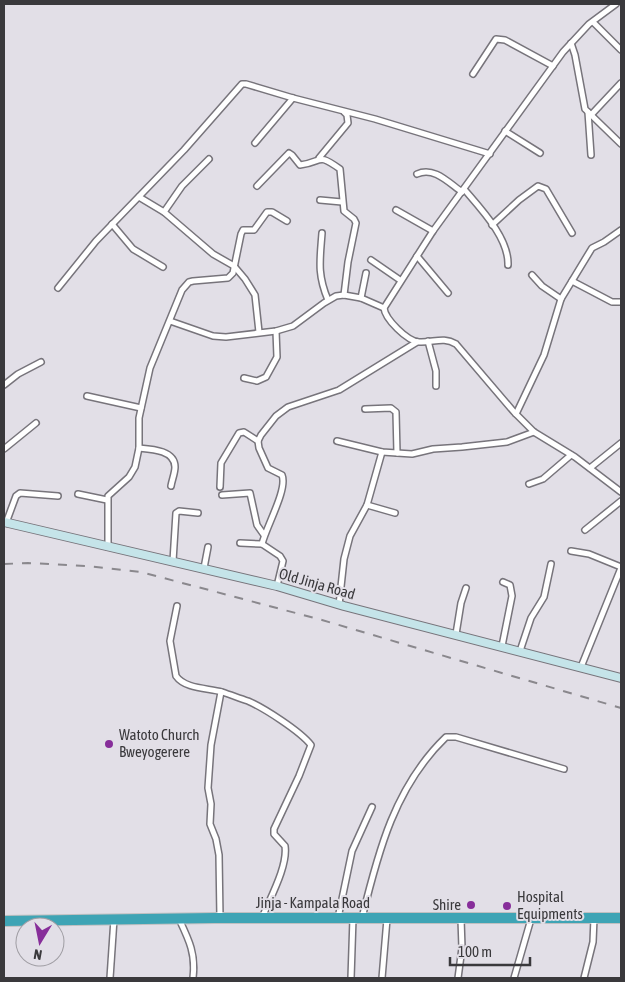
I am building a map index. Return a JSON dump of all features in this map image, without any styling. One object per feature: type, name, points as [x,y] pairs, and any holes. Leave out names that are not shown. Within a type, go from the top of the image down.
[{"type":"highway","name":"Jinja - Kampala Road","points":[[4,920],[621,918]]},
{"type":"main road","name":"Old Jinja Road","points":[[5,522],[277,586],[339,605],[621,678]]},
{"type":"street","points":[[417,342],[404,335],[384,312],[384,308],[400,280],[433,231],[571,43],[616,4]]},
{"type":"street","points":[[593,22],[621,50]]},
{"type":"street","points":[[474,74],[496,39],[505,40],[553,66]]},
{"type":"street","points":[[571,43],[575,55],[584,107],[621,144]]},
{"type":"street","points":[[58,288],[112,224],[184,150],[242,84],[400,126],[490,154]]},
{"type":"street","points":[[591,155],[590,113],[621,85]]},
{"type":"street","points":[[256,144],[293,98]]},
{"type":"street","points":[[257,186],[289,153],[292,154],[300,165],[319,158],[348,123],[347,115],[343,111]]},
{"type":"street","points":[[506,131],[540,153]]},
{"type":"street","points":[[319,158],[327,160],[340,169],[344,211],[356,223],[344,295]]},
{"type":"street","points":[[164,212],[182,186],[209,159]]},
{"type":"street","points":[[417,174],[428,172],[435,174],[463,190],[492,225],[507,251],[508,265]]},
{"type":"street","points":[[492,225],[519,200],[538,186],[546,189],[572,233]]},
{"type":"street","points":[[139,196],[164,212],[213,254],[234,266],[253,289],[259,332]]},
{"type":"street","points":[[320,200],[342,202]]},
{"type":"street","points":[[396,210],[433,231]]},
{"type":"street","points":[[108,547],[108,496],[133,472],[139,448],[138,430],[141,408],[154,355],[170,321],[180,293],[185,286],[193,281],[228,278],[233,273],[240,234],[243,230],[254,230],[267,212],[272,212],[286,221]]},
{"type":"street","points":[[112,224],[133,249],[164,267]]},
{"type":"street","points":[[516,414],[544,354],[561,299],[592,248],[621,230]]},
{"type":"street","points":[[322,234],[319,267],[320,283],[328,300]]},
{"type":"street","points":[[417,256],[448,293]]},
{"type":"street","points":[[371,260],[400,280]]},
{"type":"street","points":[[361,298],[366,273]]},
{"type":"street","points":[[532,275],[542,286],[561,299]]},
{"type":"street","points":[[572,281],[612,302],[621,302]]},
{"type":"street","points":[[170,321],[219,337],[276,332],[301,322],[328,300],[336,296],[344,295],[361,298],[384,308]]},
{"type":"street","points":[[244,378],[257,381],[266,377],[277,357],[276,332]]},
{"type":"street","points":[[262,544],[284,479],[282,475],[268,468],[259,448],[258,442],[261,435],[282,410],[332,394],[417,342],[444,339],[456,344],[516,414],[534,432],[572,455],[621,492]]},
{"type":"street","points":[[428,341],[436,371],[436,386]]},
{"type":"street","points":[[4,385],[18,374],[41,362]]},
{"type":"street","points":[[87,396],[141,408]]},
{"type":"street","points":[[365,409],[391,408],[396,412],[397,453]]},
{"type":"street","points":[[4,449],[36,423]]},
{"type":"street","points":[[220,487],[220,463],[239,433],[244,432],[258,442]]},
{"type":"street","points":[[337,441],[382,452],[417,453],[433,449],[507,442],[534,432]]},
{"type":"street","points":[[590,468],[621,443]]},
{"type":"street","points":[[139,448],[153,449],[173,459],[175,466],[171,486]]},
{"type":"street","points":[[339,605],[346,550],[354,527],[367,505],[382,452]]},
{"type":"street","points":[[529,484],[543,479],[572,455]]},
{"type":"street","points":[[5,522],[16,496],[20,493],[58,496]]},
{"type":"street","points":[[222,495],[250,493],[256,525],[264,535]]},
{"type":"street","points":[[78,494],[107,500]]},
{"type":"street","points":[[585,530],[621,501]]},
{"type":"street","points":[[367,505],[395,513]]},
{"type":"street","points":[[173,561],[176,513],[179,511],[198,513]]},
{"type":"street","points":[[240,543],[262,544],[280,556],[283,561],[277,586]]},
{"type":"street","points":[[204,568],[208,547]]},
{"type":"street","points":[[572,551],[589,554],[621,567],[581,667]]},
{"type":"street","points":[[520,651],[531,618],[544,597],[551,564]]},
{"type":"street","points":[[502,646],[512,596],[510,585],[503,582]]},
{"type":"street","points":[[456,634],[461,603],[466,588]]},
{"type":"street","points":[[177,606],[170,641],[176,676],[181,681],[196,687],[220,692],[258,706],[282,721],[311,745],[274,829],[274,834],[285,846],[286,855],[284,868],[262,918]]},
{"type":"street","points":[[220,692],[208,788],[211,804],[210,824],[216,839],[219,855],[220,918]]},
{"type":"street","points":[[351,978],[357,918],[394,813],[402,795],[424,760],[446,737],[456,737],[564,769]]},
{"type":"street","points":[[338,918],[352,851],[372,808]]},
{"type":"street","points":[[514,978],[531,918]]},
{"type":"street","points":[[584,978],[594,942],[594,918]]},
{"type":"street","points":[[110,978],[114,919]]},
{"type":"street","points":[[179,919],[193,952],[193,978]]},
{"type":"street","points":[[382,978],[387,919]]},
{"type":"street","points":[[458,978],[462,948],[460,919]]},
{"type":"railway","points":[[4,564],[28,563],[87,566],[141,572],[322,620],[621,708]]},
{"type":"place","name":"Watoto Church Bweyogerere","points":[[109,744]]},
{"type":"place","name":"Shire","points":[[471,905]]},
{"type":"place","name":"Hospital Equipments","points":[[507,906]]}]
